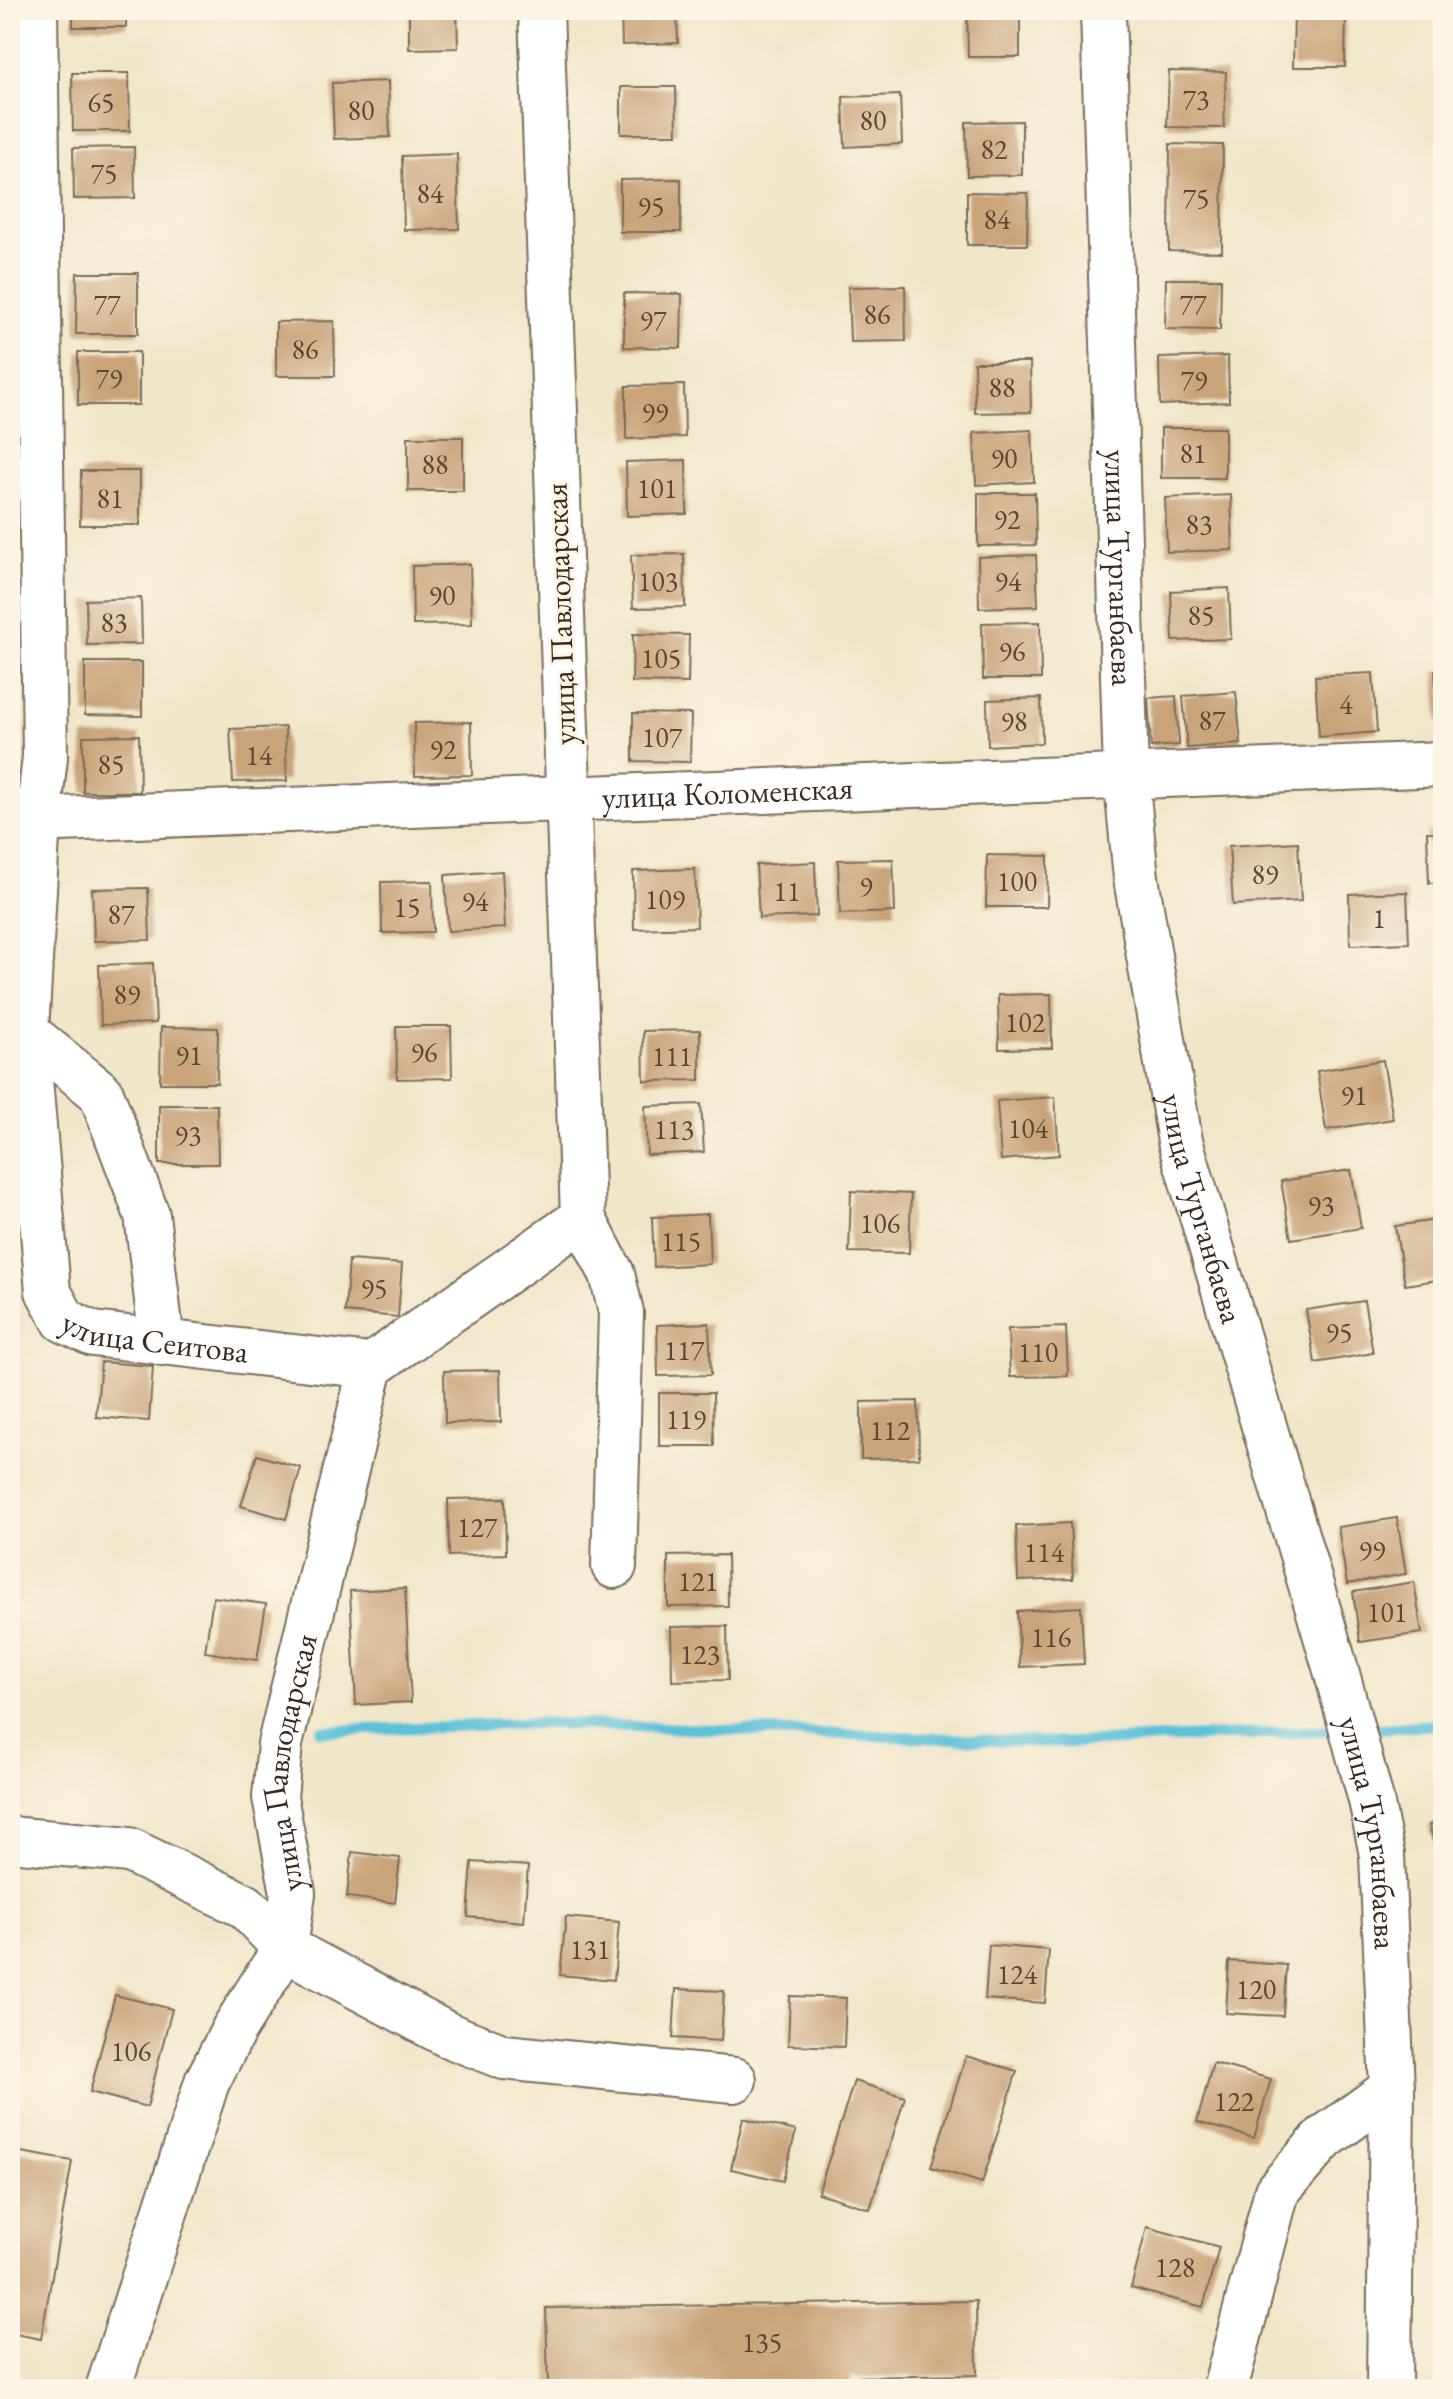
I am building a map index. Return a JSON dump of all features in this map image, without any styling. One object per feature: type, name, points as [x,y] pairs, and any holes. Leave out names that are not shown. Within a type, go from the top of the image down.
[{"type":"street","name":"улица Сеитова","points":[[35,10],[45,757],[19,811],[26,1032],[48,1291],[64,1320],[93,1334],[371,1366]]},
{"type":"street","name":"улица Павлодарская","points":[[541,10],[583,1218],[612,1274],[621,1312],[614,1566]]},
{"type":"street","name":"улица Турганбаева","points":[[1103,10],[1126,775],[1136,878],[1180,1141],[1336,1670],[1371,1800],[1382,1855],[1392,2089],[1389,2389]]},
{"type":"street","name":"улица Коломенская","points":[[19,811],[567,799],[1443,764]]},
{"type":"street","points":[[26,1032],[101,1093],[147,1215],[162,1343]]},
{"type":"street","points":[[371,1366],[583,1218]]},
{"type":"street","name":"улица Павлодарская","points":[[108,2389],[207,2082],[234,2029],[285,1948],[293,1893],[275,1797],[280,1744],[371,1366]]},
{"type":"street","points":[[10,1839],[129,1850],[245,1906],[285,1948],[448,2035],[504,2057],[734,2080]]},
{"type":"street","points":[[1225,2389],[1277,2191],[1324,2138],[1392,2089]]},
{"type":"building","points":[[73,10],[126,10],[126,27],[73,27]]},
{"type":"building","points":[[409,10],[457,10],[458,48],[409,49]]},
{"type":"building","points":[[621,10],[677,10],[678,43],[622,45]]},
{"type":"building","points":[[967,10],[1020,10],[1020,57],[968,57]]},
{"type":"building","points":[[1294,10],[1346,10],[1345,67],[1293,67]]},
{"type":"building","points":[[1169,71],[1226,72],[1224,128],[1167,127]]},
{"type":"building","points":[[72,73],[129,73],[130,131],[73,131]]},
{"type":"building","points":[[388,81],[390,137],[334,139],[332,83]]},
{"type":"building","points":[[621,87],[676,87],[677,134],[621,134]]},
{"type":"building","points":[[900,95],[902,144],[845,147],[843,97]]},
{"type":"building","points":[[1022,121],[1022,175],[967,176],[966,122]]},
{"type":"building","points":[[1170,144],[1223,145],[1222,252],[1169,251]]},
{"type":"building","points":[[134,147],[135,198],[74,199],[73,148]]},
{"type":"building","points":[[457,154],[459,229],[404,230],[402,156]]},
{"type":"building","points":[[681,179],[681,232],[620,232],[620,180]]},
{"type":"building","points":[[967,192],[1028,193],[1027,245],[967,245]]},
{"type":"building","points":[[77,273],[138,273],[138,334],[76,334]]},
{"type":"building","points":[[1166,279],[1221,279],[1220,330],[1165,329]]},
{"type":"building","points":[[905,286],[906,341],[850,342],[848,287]]},
{"type":"building","points":[[624,293],[682,294],[681,348],[624,347]]},
{"type":"building","points":[[334,321],[335,376],[276,376],[276,322]]},
{"type":"building","points":[[78,352],[139,352],[139,405],[78,405]]},
{"type":"building","points":[[1228,356],[1229,402],[1160,405],[1159,358]]},
{"type":"building","points":[[974,362],[1030,362],[1031,412],[975,413]]},
{"type":"building","points":[[684,385],[685,437],[626,439],[626,386]]},
{"type":"building","points":[[1439,405],[1443,405],[1443,460],[1439,460]]},
{"type":"building","points":[[1161,428],[1225,428],[1225,478],[1161,478]]},
{"type":"building","points":[[1032,430],[1034,482],[976,485],[974,433]]},
{"type":"building","points":[[408,437],[463,437],[463,491],[408,491]]},
{"type":"building","points":[[686,460],[687,514],[627,516],[626,462]]},
{"type":"building","points":[[81,471],[140,471],[140,525],[80,525]]},
{"type":"building","points":[[978,493],[1035,493],[1036,545],[978,546]]},
{"type":"building","points":[[1231,495],[1233,550],[1167,552],[1165,498]]},
{"type":"building","points":[[684,554],[685,607],[633,608],[631,555]]},
{"type":"building","points":[[1036,555],[1038,606],[979,608],[978,557]]},
{"type":"building","points":[[470,564],[472,624],[413,625],[412,566]]},
{"type":"building","points":[[1229,588],[1231,639],[1173,641],[1171,591]]},
{"type":"building","points":[[141,598],[142,644],[87,645],[86,600]]},
{"type":"building","points":[[1040,622],[1041,679],[983,679],[982,623]]},
{"type":"building","points":[[633,634],[689,635],[688,683],[632,682]]},
{"type":"building","points":[[85,662],[142,662],[142,716],[85,715]]},
{"type":"building","points":[[1435,671],[1443,671],[1443,722],[1438,722]]},
{"type":"building","points":[[1373,673],[1377,732],[1319,737],[1315,676]]},
{"type":"building","points":[[1236,692],[1241,744],[1187,748],[1183,696]]},
{"type":"building","points":[[1176,696],[1179,745],[1151,747],[1148,698]]},
{"type":"building","points":[[1041,698],[1042,743],[988,746],[987,700]]},
{"type":"building","points":[[633,713],[691,714],[690,762],[633,761]]},
{"type":"building","points":[[471,722],[472,775],[415,776],[414,723]]},
{"type":"building","points":[[285,727],[287,781],[233,782],[230,729]]},
{"type":"building","points":[[139,735],[140,792],[83,792],[83,736]]},
{"type":"building","points":[[1427,832],[1443,832],[1443,883],[1429,883]]},
{"type":"building","points":[[1298,842],[1301,901],[1233,905],[1229,846]]},
{"type":"building","points":[[987,855],[1048,856],[1047,907],[986,907]]},
{"type":"building","points":[[893,859],[895,912],[840,914],[838,860]]},
{"type":"building","points":[[815,862],[817,916],[759,918],[756,865]]},
{"type":"building","points":[[695,869],[697,927],[634,929],[633,871]]},
{"type":"building","points":[[502,871],[505,928],[448,931],[445,875]]},
{"type":"building","points":[[432,881],[433,932],[382,933],[381,882]]},
{"type":"building","points":[[148,888],[150,940],[94,941],[92,889]]},
{"type":"building","points":[[1407,892],[1409,943],[1350,945],[1349,894]]},
{"type":"building","points":[[153,963],[156,1023],[101,1025],[99,965]]},
{"type":"building","points":[[1051,994],[1052,1048],[999,1049],[998,995]]},
{"type":"building","points":[[396,1026],[451,1026],[452,1078],[397,1079]]},
{"type":"building","points":[[161,1027],[218,1028],[217,1083],[160,1083]]},
{"type":"building","points":[[700,1030],[700,1080],[644,1081],[643,1031]]},
{"type":"building","points":[[1383,1060],[1393,1119],[1326,1130],[1317,1071]]},
{"type":"building","points":[[1055,1097],[1059,1155],[1001,1160],[997,1101]]},
{"type":"building","points":[[701,1104],[704,1152],[647,1155],[645,1106]]},
{"type":"building","points":[[159,1105],[217,1105],[218,1164],[159,1164]]},
{"type":"building","points":[[1351,1170],[1361,1228],[1291,1239],[1281,1181]]},
{"type":"building","points":[[851,1191],[911,1194],[909,1253],[849,1252]]},
{"type":"building","points":[[708,1214],[710,1264],[654,1267],[652,1217]]},
{"type":"building","points":[[1443,1219],[1443,1279],[1405,1285],[1395,1226]]},
{"type":"building","points":[[349,1260],[402,1264],[398,1317],[345,1312]]},
{"type":"building","points":[[1364,1301],[1373,1353],[1315,1363],[1306,1310]]},
{"type":"building","points":[[709,1323],[711,1375],[658,1376],[657,1325]]},
{"type":"building","points":[[1066,1327],[1068,1376],[1010,1377],[1008,1329]]},
{"type":"building","points":[[101,1362],[153,1366],[149,1421],[96,1417]]},
{"type":"building","points":[[500,1370],[501,1422],[445,1423],[444,1371]]},
{"type":"building","points":[[659,1393],[713,1393],[714,1446],[659,1446]]},
{"type":"building","points":[[918,1401],[919,1458],[861,1459],[861,1402]]},
{"type":"building","points":[[1443,1449],[1443,1473],[1441,1473],[1438,1450]]},
{"type":"building","points":[[257,1455],[301,1468],[286,1519],[241,1506]]},
{"type":"building","points":[[505,1498],[506,1554],[449,1556],[448,1499]]},
{"type":"building","points":[[1397,1518],[1406,1574],[1347,1584],[1338,1527]]},
{"type":"building","points":[[1070,1523],[1073,1579],[1018,1581],[1016,1526]]},
{"type":"building","points":[[727,1555],[728,1606],[668,1607],[668,1556]]},
{"type":"building","points":[[1414,1582],[1422,1633],[1360,1642],[1353,1592]]},
{"type":"building","points":[[405,1588],[411,1702],[356,1705],[350,1591]]},
{"type":"building","points":[[213,1597],[266,1604],[257,1660],[205,1652]]},
{"type":"building","points":[[1081,1607],[1084,1664],[1020,1667],[1017,1611]]},
{"type":"building","points":[[727,1626],[728,1680],[672,1681],[671,1627]]},
{"type":"building","points":[[1443,1821],[1443,1869],[1442,1869],[1429,1825]]},
{"type":"building","points":[[352,1852],[400,1858],[395,1903],[347,1897]]},
{"type":"building","points":[[472,1862],[528,1866],[524,1922],[468,1917]]},
{"type":"building","points":[[566,1917],[619,1922],[614,1980],[560,1975]]},
{"type":"building","points":[[989,1945],[1049,1950],[1045,2003],[985,1999]]},
{"type":"building","points":[[1229,1961],[1286,1965],[1283,2016],[1226,2013]]},
{"type":"building","points":[[676,1989],[724,1991],[721,2041],[673,2038]]},
{"type":"building","points":[[115,1995],[172,2009],[147,2107],[90,2092]]},
{"type":"building","points":[[790,1996],[846,1998],[844,2047],[788,2045]]},
{"type":"building","points":[[966,2056],[1017,2071],[982,2183],[931,2167]]},
{"type":"building","points":[[1213,2063],[1271,2079],[1254,2138],[1197,2122]]},
{"type":"building","points":[[854,2081],[905,2097],[870,2209],[818,2193]]},
{"type":"building","points":[[743,2118],[796,2131],[783,2181],[731,2169]]},
{"type":"building","points":[[10,2150],[72,2161],[41,2339],[10,2333]]},
{"type":"building","points":[[1147,2227],[1219,2247],[1203,2307],[1131,2288]]},
{"type":"building","points":[[976,2301],[977,2375],[851,2377],[851,2389],[795,2389],[795,2381],[548,2385],[546,2308]]},
{"type":"waterway","points":[[321,1731],[544,1723],[1067,1743],[1343,1730]]},
{"type":"waterway","points":[[1360,1730],[1443,1724]]}]
